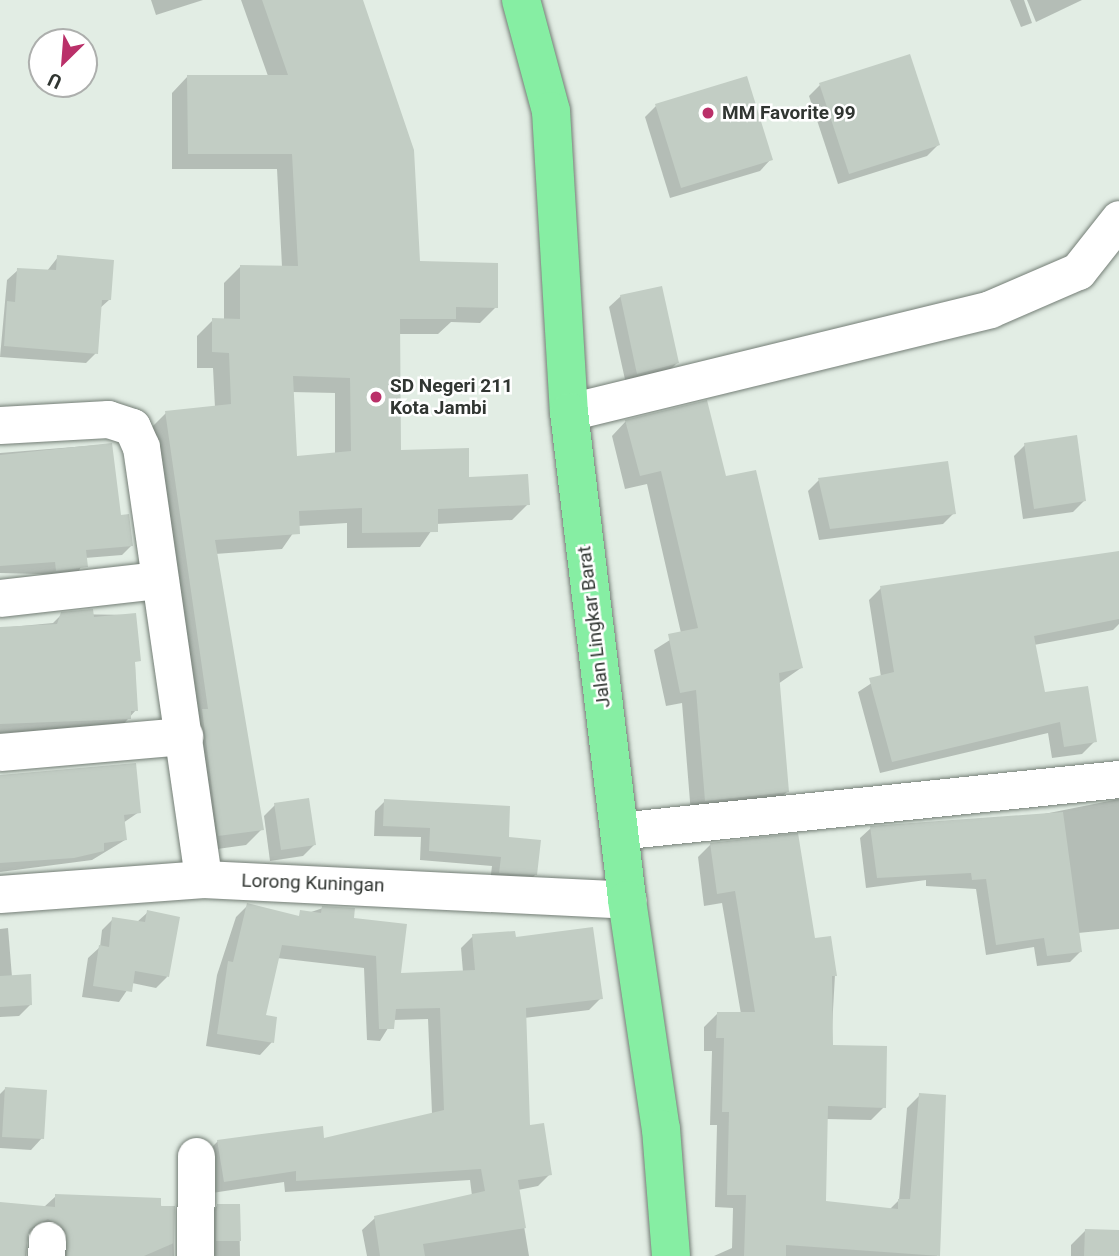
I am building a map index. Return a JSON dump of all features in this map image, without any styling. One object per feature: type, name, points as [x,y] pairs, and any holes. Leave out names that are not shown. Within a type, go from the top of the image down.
[{"type":"highway","name":"Jalan Lingkar Barat","points":[[521,0],[551,111],[569,412],[626,900],[661,1129],[671,1256]]},
{"type":"street","points":[[569,412],[990,309],[1079,271],[1119,219]]},
{"type":"street","points":[[0,425],[108,419],[132,427],[149,491],[158,580],[184,736],[203,878]]},
{"type":"street","points":[[0,598],[158,580]]},
{"type":"street","points":[[0,752],[184,736]]},
{"type":"street","points":[[618,831],[1119,779]]},
{"type":"street","name":"Lorong Kuningan","points":[[0,894],[203,878],[626,900]]},
{"type":"street","points":[[195,1256],[196,1156]]},
{"type":"building","points":[[262,0],[363,0],[414,150],[420,261],[498,263],[498,308],[456,307],[456,319],[400,319],[401,450],[469,448],[469,477],[528,474],[530,505],[438,509],[438,532],[362,533],[362,508],[299,511],[300,534],[215,540],[264,830],[218,836],[202,709],[208,709],[165,411],[231,404],[229,353],[212,352],[212,318],[240,319],[240,265],[298,266],[292,154],[188,154],[187,75],[288,75]],"holes":[[[293,376],[350,378],[351,451],[297,456]]]},
{"type":"building","points":[[910,54],[940,145],[849,174],[819,83]]},
{"type":"building","points":[[747,76],[773,160],[681,188],[655,104]]},
{"type":"building","points":[[57,255],[114,260],[111,300],[102,300],[98,354],[4,346],[7,301],[15,302],[17,268],[56,270]]},
{"type":"building","points":[[662,286],[679,363],[637,374],[620,295]]},
{"type":"building","points":[[707,400],[726,476],[756,470],[803,668],[779,673],[789,792],[705,801],[696,690],[680,693],[668,634],[698,628],[661,471],[640,476],[625,420]]},
{"type":"building","points":[[1077,435],[1086,501],[1034,509],[1024,443]]},
{"type":"building","points":[[112,443],[121,515],[129,514],[133,546],[86,550],[88,567],[56,571],[55,562],[0,566],[0,455]]},
{"type":"building","points":[[948,461],[956,514],[830,529],[818,478]]},
{"type":"building","points":[[1119,551],[1119,619],[1034,636],[1045,692],[1088,686],[1097,742],[1064,747],[1060,722],[892,762],[869,678],[894,672],[880,586]]},
{"type":"building","points":[[93,609],[94,617],[136,613],[141,661],[135,662],[138,711],[131,711],[131,719],[0,724],[0,627],[57,624],[61,612]]},
{"type":"building","points":[[136,763],[141,813],[124,815],[127,840],[104,843],[104,851],[74,858],[0,863],[0,775]]},
{"type":"building","points":[[309,798],[316,845],[281,850],[274,803]]},
{"type":"building","points":[[384,799],[510,806],[509,837],[541,840],[537,875],[499,873],[501,857],[429,851],[430,828],[383,826]]},
{"type":"building","points":[[1063,812],[1082,952],[1047,956],[1044,938],[996,945],[986,879],[972,880],[971,873],[877,878],[870,826]]},
{"type":"building","points":[[798,833],[815,938],[831,936],[837,976],[832,976],[833,1045],[887,1046],[886,1108],[828,1106],[826,1201],[898,1209],[898,1199],[910,1199],[919,1093],[946,1095],[940,1256],[786,1245],[786,1256],[744,1256],[746,1195],[727,1195],[729,1112],[722,1112],[724,1038],[716,1038],[717,1012],[755,1012],[735,891],[717,894],[710,843]]},
{"type":"building","points":[[247,903],[299,916],[300,910],[321,913],[322,906],[355,908],[354,918],[407,924],[401,973],[475,970],[472,934],[515,931],[516,937],[593,927],[603,999],[526,1008],[530,1125],[544,1123],[552,1175],[518,1180],[526,1228],[423,1244],[425,1256],[380,1256],[374,1216],[485,1191],[481,1169],[296,1181],[296,1171],[224,1182],[217,1140],[323,1126],[324,1138],[444,1110],[440,1008],[396,1009],[394,1029],[379,1029],[376,956],[282,945],[266,1015],[277,1017],[274,1043],[217,1034],[228,961],[233,962]]},
{"type":"building","points":[[147,910],[180,917],[169,977],[135,971],[132,992],[93,986],[99,945],[109,947],[112,917],[145,922]]},
{"type":"building","points":[[31,974],[32,1005],[0,1007],[0,976]]},
{"type":"building","points":[[5,1087],[47,1090],[44,1139],[2,1137]]},
{"type":"building","points":[[55,1194],[161,1198],[161,1206],[175,1206],[174,1243],[144,1256],[67,1256],[65,1230],[48,1219],[29,1229],[25,1256],[0,1256],[0,1202],[55,1207]]},
{"type":"building","points":[[217,1204],[240,1204],[241,1241],[216,1241]]},
{"type":"building","points":[[1085,1229],[1119,1230],[1119,1256],[1084,1256]]},
{"type":"place","name":"MM Favorite 99","points":[[708,113]]},
{"type":"place","name":"SD Negeri 211 Kota Jambi","points":[[376,397]]}]
